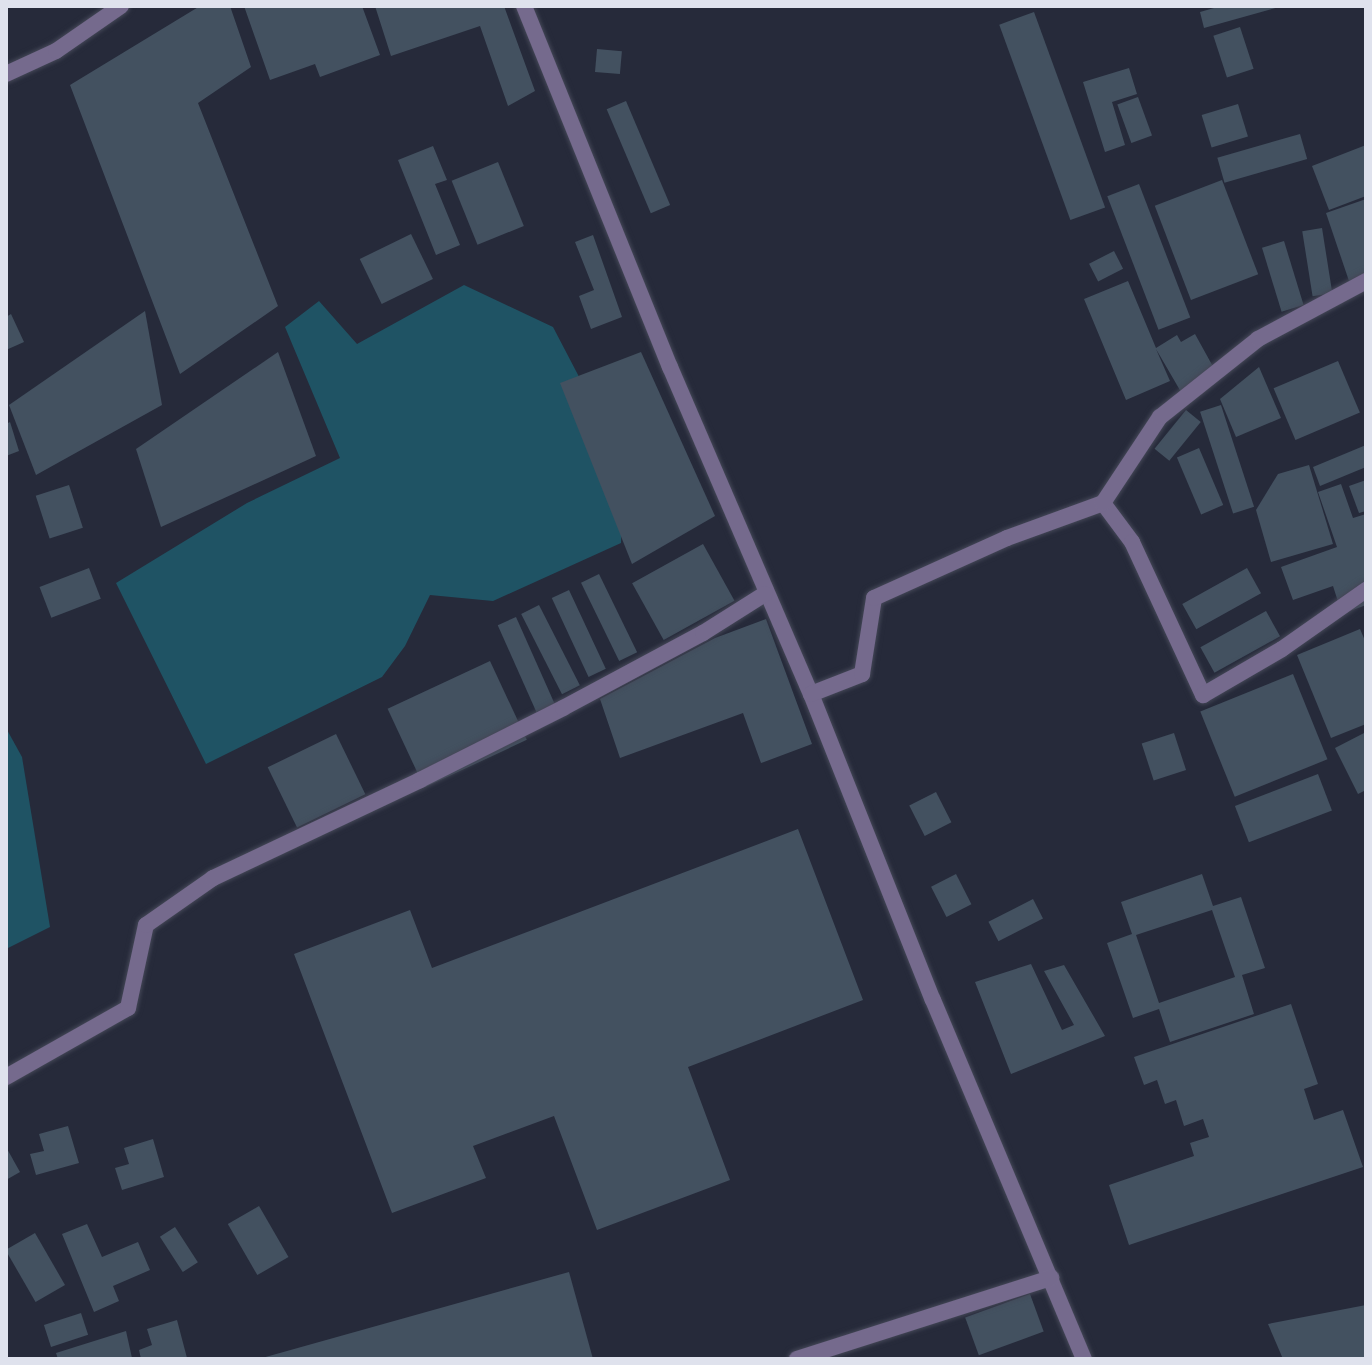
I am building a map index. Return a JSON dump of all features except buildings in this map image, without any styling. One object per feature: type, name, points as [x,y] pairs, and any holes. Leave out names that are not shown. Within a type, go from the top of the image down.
[{"type":"street","points":[[6,74],[56,51],[121,6]]},
{"type":"street","points":[[524,6],[1084,1359]]},
{"type":"street","points":[[811,694],[862,674],[874,598],[1007,538],[1103,503],[1160,417],[1258,339],[1366,281]]},
{"type":"street","points":[[1103,503],[1132,542],[1203,695],[1282,649],[1366,590]]},
{"type":"street","points":[[6,1077],[128,1008],[146,925],[213,878],[563,708],[703,633],[765,594]]},
{"type":"street","points":[[797,1359],[1051,1278]]},
{"type":"water","points":[[464,285],[553,327],[588,394],[623,486],[621,543],[493,601],[430,595],[405,646],[382,677],[206,764],[116,583],[247,503],[340,458],[285,327],[319,301],[357,344]]},
{"type":"water","points":[[6,728],[22,757],[50,927],[6,949]]}]
